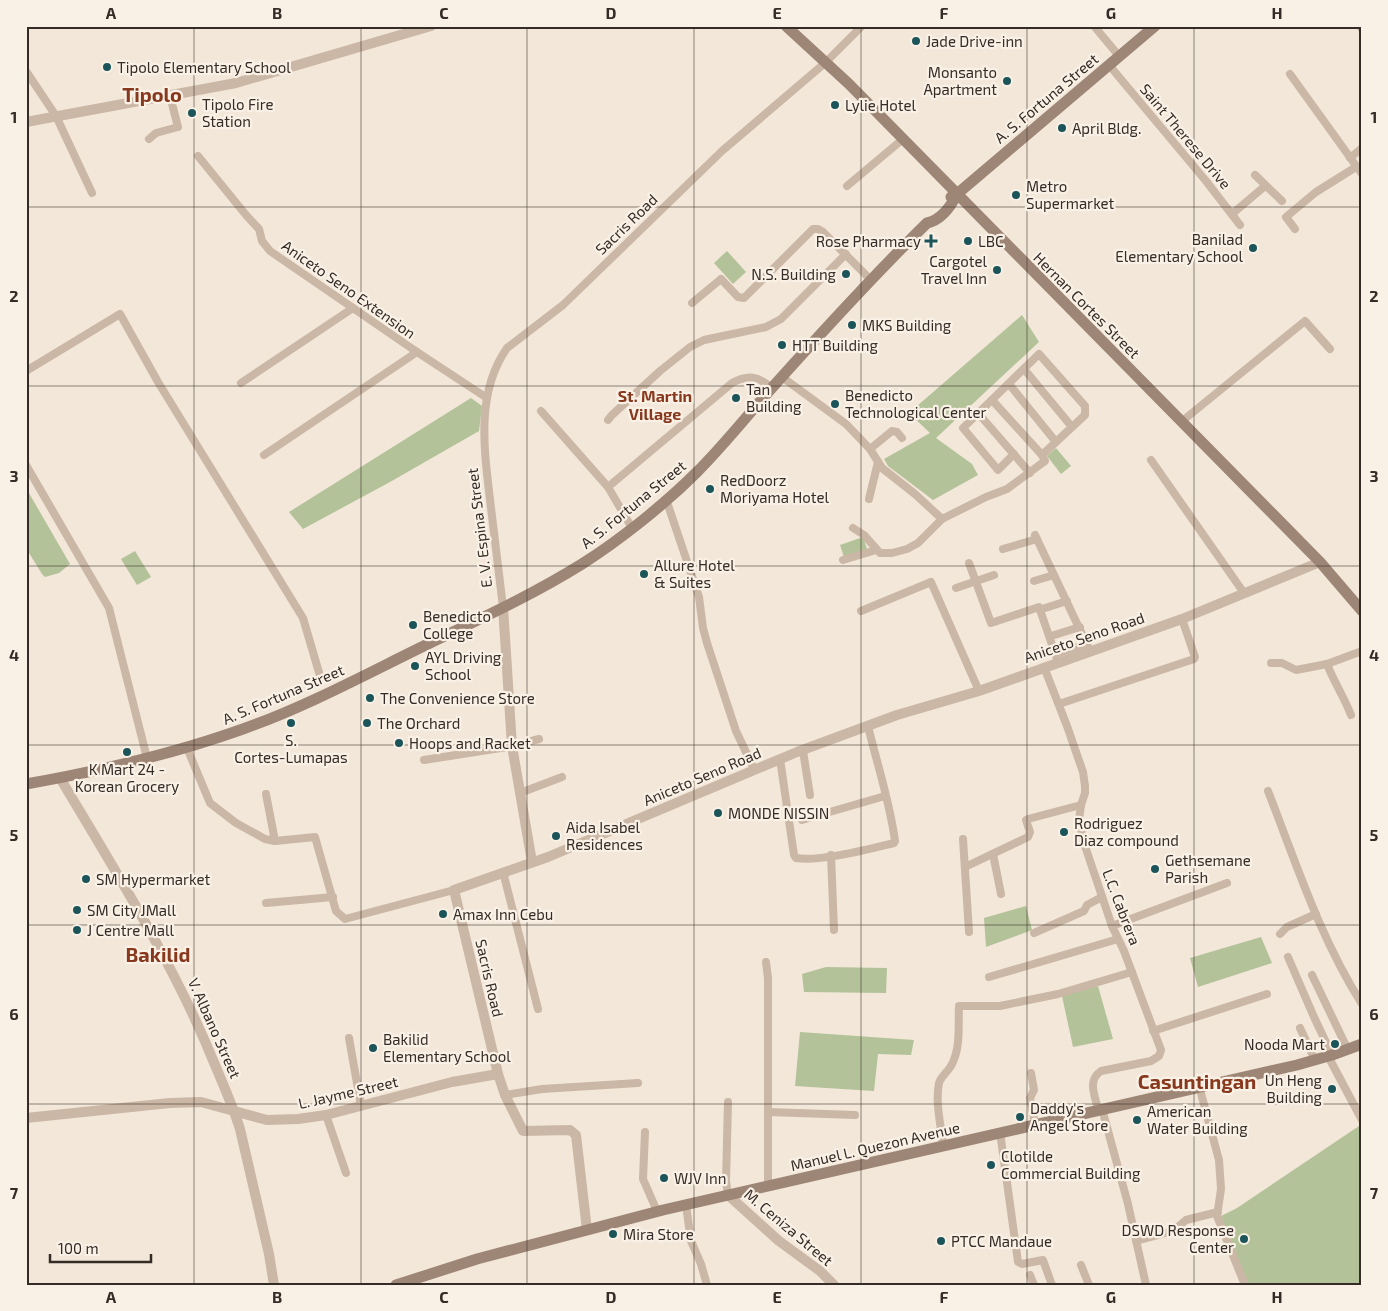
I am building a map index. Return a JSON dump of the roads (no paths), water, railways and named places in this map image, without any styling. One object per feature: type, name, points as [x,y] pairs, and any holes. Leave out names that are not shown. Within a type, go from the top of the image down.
[{"type":"main road","name":"Hernan Cortes Street","points":[[786,26],[903,138],[1320,562],[1362,611]]},
{"type":"main road","name":"A. S. Fortuna Street","points":[[26,784],[60,778],[187,748],[282,714],[503,607],[582,564],[632,528],[697,472],[871,280],[928,223],[928,217],[947,199],[957,194],[1155,26]]},
{"type":"main road","name":"Manuel L. Quezon Avenue","points":[[396,1285],[477,1259],[686,1204],[728,1196],[1315,1060],[1362,1044]]},
{"type":"street","points":[[26,122],[236,83],[431,26]]},
{"type":"street","name":"Sacris Road","points":[[484,428],[487,398],[498,363],[507,348],[563,305],[722,151],[825,62],[862,26]]},
{"type":"street","points":[[1094,26],[1119,56]]},
{"type":"street","name":"Saint Therese Drive","points":[[1109,64],[1240,226]]},
{"type":"street","points":[[26,71],[56,116],[92,192]]},
{"type":"street","points":[[1290,74],[1362,174]]},
{"type":"street","points":[[149,139],[156,133],[178,127],[170,96]]},
{"type":"street","points":[[847,186],[903,138]]},
{"type":"street","points":[[1350,158],[1362,148]]},
{"type":"street","name":"Aniceto Seno Extension","points":[[198,156],[246,216],[259,229],[262,241],[270,251],[487,398]]},
{"type":"street","points":[[1295,229],[1286,217],[1316,192],[1356,167]]},
{"type":"street","points":[[1255,175],[1282,201]]},
{"type":"street","points":[[1232,214],[1266,186]]},
{"type":"street","points":[[692,302],[721,279],[738,297],[744,298],[813,229],[823,232],[871,280]]},
{"type":"street","points":[[608,420],[660,371],[690,347],[704,340],[766,327],[781,319],[846,254]]},
{"type":"street","points":[[242,383],[353,308]]},
{"type":"street","points":[[26,371],[120,314],[173,407],[303,618],[320,676]]},
{"type":"street","points":[[1181,422],[1305,322],[1330,349]]},
{"type":"street","points":[[264,455],[417,352]]},
{"type":"street","points":[[1014,454],[998,470],[963,428],[1039,354],[1085,406],[1085,415],[1042,455]]},
{"type":"street","points":[[1024,370],[1072,427]]},
{"type":"street","points":[[782,376],[846,424],[870,449],[882,468],[915,494],[942,519]]},
{"type":"street","points":[[608,487],[732,383],[746,377],[754,377],[762,380],[772,388]]},
{"type":"street","points":[[1009,384],[1056,442]]},
{"type":"street","points":[[853,528],[864,535],[880,553],[892,553],[907,549],[918,543],[942,519],[986,497],[1007,489],[1045,461],[1042,455],[992,400]]},
{"type":"street","points":[[541,411],[608,487],[632,528]]},
{"type":"street","points":[[978,413],[1030,473]]},
{"type":"street","name":"E. V. Espina Street","points":[[484,428],[496,563],[503,607],[512,746],[532,862]]},
{"type":"street","points":[[870,449],[892,431],[897,432],[902,438]]},
{"type":"street","points":[[1151,460],[1244,593]]},
{"type":"street","points":[[869,499],[878,462]]},
{"type":"street","points":[[26,465],[109,608],[147,758]]},
{"type":"street","points":[[666,499],[699,596],[702,628],[736,731],[754,769]]},
{"type":"street","points":[[1003,549],[1036,537],[1088,647]]},
{"type":"street","points":[[843,560],[876,550]]},
{"type":"street","points":[[969,562],[991,623],[1039,607],[1057,658]]},
{"type":"street","name":"Aniceto Seno Road","points":[[187,748],[212,806],[236,823],[265,839],[275,841],[315,837],[336,911],[349,920],[454,890],[548,857],[803,750],[868,726],[979,691],[1044,668],[1057,658],[1088,647],[1182,619],[1320,562]]},
{"type":"street","points":[[956,588],[994,575]]},
{"type":"street","points":[[1034,581],[1054,575]]},
{"type":"street","points":[[861,611],[931,582],[979,691]]},
{"type":"street","points":[[1042,609],[1067,601]]},
{"type":"street","points":[[1059,704],[1194,659],[1195,657],[1182,619]]},
{"type":"street","points":[[1051,636],[1080,627]]},
{"type":"street","points":[[1271,663],[1282,663],[1294,670],[1327,664],[1362,650]]},
{"type":"street","points":[[1327,664],[1332,679],[1344,697],[1351,715]]},
{"type":"street","name":"L.C. Cabrera","points":[[1044,668],[1059,704],[1082,772],[1085,786],[1079,820],[1084,843],[1112,926],[1132,972],[1161,1050],[1160,1056],[1151,1061],[1101,1071],[1094,1078],[1093,1089],[1100,1109]]},
{"type":"street","points":[[780,759],[794,855],[798,858],[831,856],[894,844],[892,817],[868,726]]},
{"type":"street","points":[[424,760],[512,746],[539,739]]},
{"type":"street","points":[[803,750],[810,795]]},
{"type":"street","points":[[520,793],[562,777]]},
{"type":"street","name":"V. Albano Street","points":[[60,778],[126,890],[198,1022],[235,1112],[269,1254],[274,1285]]},
{"type":"street","points":[[1268,791],[1316,914],[1350,984],[1362,1004]]},
{"type":"street","points":[[266,794],[275,841]]},
{"type":"street","points":[[802,820],[885,796]]},
{"type":"street","points":[[965,867],[1030,835],[1026,820],[1081,805]]},
{"type":"street","points":[[963,840],[969,932]]},
{"type":"street","points":[[993,854],[1001,894]]},
{"type":"street","points":[[831,856],[834,930]]},
{"type":"street","points":[[503,872],[538,1009]]},
{"type":"street","points":[[1112,926],[1227,883]]},
{"type":"street","name":"Sacris Road","points":[[454,890],[498,1074],[505,1095],[523,1131],[570,1130],[576,1135],[587,1230]]},
{"type":"street","points":[[266,903],[333,897]]},
{"type":"street","points":[[1034,933],[1084,911],[1087,905],[1102,897]]},
{"type":"street","points":[[1280,934],[1287,926],[1316,914]]},
{"type":"street","points":[[989,977],[1118,939]]},
{"type":"street","points":[[1288,957],[1330,1056],[1362,1120]]},
{"type":"street","points":[[766,962],[768,978],[768,1186]]},
{"type":"street","points":[[943,1145],[938,1094],[940,1080],[952,1064],[955,1055],[959,1006],[1000,1006],[1058,994],[1132,972]]},
{"type":"street","points":[[1312,975],[1348,1050]]},
{"type":"street","points":[[1154,1031],[1267,994]]},
{"type":"street","points":[[1300,1028],[1315,1060]]},
{"type":"street","points":[[349,1038],[361,1106]]},
{"type":"street","points":[[1031,1073],[1034,1090],[1030,1098],[1035,1124]]},
{"type":"street","name":"L. Jayme Street","points":[[26,1118],[170,1103],[201,1102],[267,1120],[298,1119],[326,1115],[452,1082],[498,1074]]},
{"type":"street","points":[[505,1095],[542,1089],[638,1083]]},
{"type":"street","points":[[1199,1086],[1219,1160],[1221,1189],[1217,1216],[1245,1285]]},
{"type":"street","name":"M. Ceniza Street","points":[[728,1102],[726,1181],[728,1196],[779,1241],[820,1270],[834,1285]]},
{"type":"street","points":[[1100,1109],[1136,1240],[1146,1285]]},
{"type":"street","points":[[768,1112],[855,1115]]},
{"type":"street","points":[[326,1115],[346,1173]]},
{"type":"street","points":[[644,1132],[643,1179],[657,1212]]},
{"type":"street","points":[[1000,1132],[1018,1262],[1022,1264],[1043,1260],[1052,1285]]},
{"type":"street","points":[[686,1204],[691,1241],[701,1264],[707,1285]]},
{"type":"street","points":[[1136,1240],[1173,1231],[1186,1220],[1218,1212]]},
{"type":"street","points":[[1081,1265],[1089,1285]]},
{"type":"street","points":[[1030,1275],[1034,1285]]},
{"type":"place","name":"Jade Drive-inn","points":[[916,41]]},
{"type":"place","name":"Tipolo Elementary School","points":[[107,67]]},
{"type":"place","name":"Monsanto Apartment","points":[[1007,81]]},
{"type":"place","name":"Lylie Hotel","points":[[835,105]]},
{"type":"place","name":"Tipolo Fire Station","points":[[192,113]]},
{"type":"place","name":"April Bldg.","points":[[1062,128]]},
{"type":"place","name":"Metro Supermarket","points":[[1016,195]]},
{"type":"place","name":"Rose Pharmacy","points":[[931,241]]},
{"type":"place","name":"LBC","points":[[968,241]]},
{"type":"place","name":"Banilad Elementary School","points":[[1253,248]]},
{"type":"place","name":"Cargotel Travel Inn","points":[[997,270]]},
{"type":"place","name":"N.S. Building","points":[[846,274]]},
{"type":"place","name":"MKS Building","points":[[852,325]]},
{"type":"place","name":"HTT Building","points":[[782,345]]},
{"type":"place","name":"Tan Building","points":[[736,398]]},
{"type":"place","name":"Benedicto Technological Center","points":[[835,404]]},
{"type":"place","name":"RedDoorz Moriyama Hotel","points":[[710,489]]},
{"type":"place","name":"Allure Hotel & Suites","points":[[644,574]]},
{"type":"place","name":"Benedicto College","points":[[413,625]]},
{"type":"place","name":"AYL Driving School","points":[[415,666]]},
{"type":"place","name":"The Convenience Store","points":[[370,698]]},
{"type":"place","name":"S. Cortes-Lumapas","points":[[291,723]]},
{"type":"place","name":"The Orchard","points":[[367,723]]},
{"type":"place","name":"Hoops and Racket","points":[[399,743]]},
{"type":"place","name":"K Mart 24 - Korean Grocery","points":[[127,752]]},
{"type":"place","name":"MONDE NISSIN","points":[[718,813]]},
{"type":"place","name":"Rodriguez Diaz compound","points":[[1064,832]]},
{"type":"place","name":"Aida Isabel Residences","points":[[556,836]]},
{"type":"place","name":"Gethsemane Parish","points":[[1155,869]]},
{"type":"place","name":"SM Hypermarket","points":[[86,879]]},
{"type":"place","name":"SM City JMall","points":[[77,910]]},
{"type":"place","name":"Amax Inn Cebu","points":[[443,914]]},
{"type":"place","name":"J Centre Mall","points":[[77,930]]},
{"type":"place","name":"Nooda Mart","points":[[1335,1044]]},
{"type":"place","name":"Bakilid Elementary School","points":[[373,1048]]},
{"type":"place","name":"Un Heng Building","points":[[1332,1089]]},
{"type":"place","name":"Daddy's Angel Store","points":[[1020,1117]]},
{"type":"place","name":"American Water Building","points":[[1137,1120]]},
{"type":"place","name":"Clotilde Commercial Building","points":[[991,1165]]},
{"type":"place","name":"WJV Inn","points":[[664,1178]]},
{"type":"place","name":"Mira Store","points":[[613,1234]]},
{"type":"place","name":"DSWD Response Center","points":[[1244,1239]]},
{"type":"place","name":"PTCC Mandaue","points":[[941,1241]]},
{"type":"district","name":"Tipolo","points":[[152,94]]},
{"type":"district","name":"St. Martin Village","points":[[655,404]]},
{"type":"district","name":"Bakilid","points":[[158,954]]},
{"type":"district","name":"Casuntingan","points":[[1197,1081]]}]
